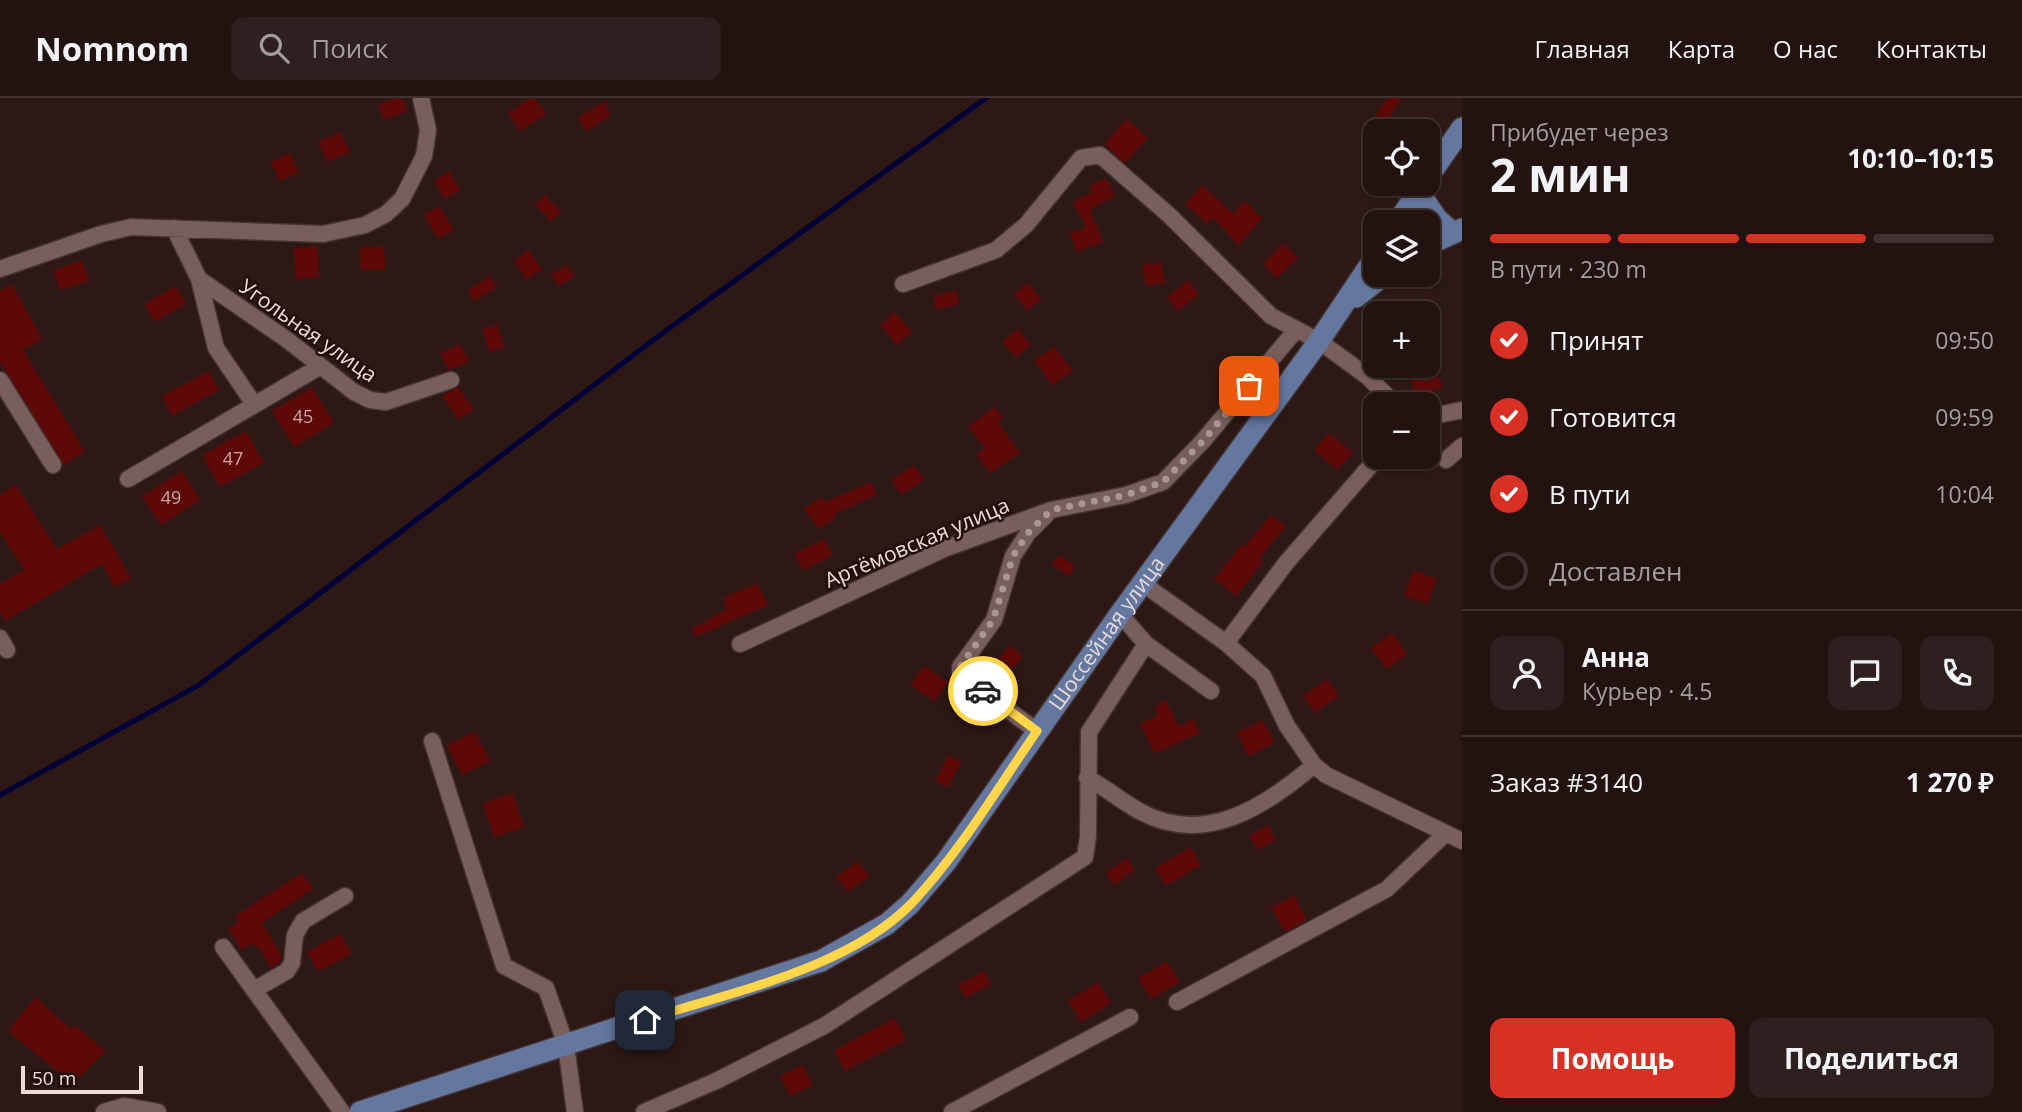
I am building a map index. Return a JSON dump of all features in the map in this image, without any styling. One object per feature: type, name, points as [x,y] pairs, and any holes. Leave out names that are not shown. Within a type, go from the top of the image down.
[{"type":"main road","points":[[1440,160],[1462,128]]},
{"type":"main road","points":[[1428,196],[1437,219],[1457,231]]},
{"type":"main road","points":[[1440,239],[1457,231]]},
{"type":"main road","name":"Шоссейная улица","points":[[360,1112],[821,961],[877,930],[911,904],[946,862],[1142,583],[1319,341],[1363,275]]},
{"type":"main road","points":[[1339,310],[1369,287]]},
{"type":"street","points":[[0,269],[101,234],[131,227],[323,234],[365,225],[386,214],[402,199],[424,156],[428,130],[421,98]]},
{"type":"street","points":[[903,284],[996,250],[1027,225],[1081,158],[1100,155],[1169,215],[1271,316],[1319,341],[1368,377],[1383,392]]},
{"type":"street","name":"Угольная улица","points":[[174,228],[199,279],[286,339],[319,367],[370,400],[401,399],[451,380]]},
{"type":"street","points":[[199,279],[216,348],[254,404]]},
{"type":"street","name":"Артёмовская улица","points":[[740,644],[944,549],[1051,510],[1126,495],[1163,482],[1202,442],[1296,330]]},
{"type":"street","points":[[128,479],[319,367]]},
{"type":"street","points":[[0,380],[53,465]]},
{"type":"street","points":[[1440,415],[1462,410]]},
{"type":"street","points":[[1446,460],[1462,446]]},
{"type":"street","points":[[1226,643],[1286,563],[1368,469]]},
{"type":"street","points":[[1037,731],[960,675],[960,667],[993,620],[1013,556],[1028,533],[1051,510]]},
{"type":"street","points":[[1142,583],[1226,643],[1263,676],[1286,726],[1314,765],[1326,775],[1462,841]]},
{"type":"street","points":[[1120,614],[1146,644],[1211,691]]},
{"type":"street","points":[[644,1112],[716,1081],[824,1026],[1085,857],[1088,836],[1088,732],[1107,699],[1146,644]]},
{"type":"street","points":[[432,741],[504,966],[546,988],[566,1045],[575,1112]]},
{"type":"street","points":[[1087,778],[1111,790],[1143,814],[1177,827],[1238,817],[1266,802],[1314,765]]},
{"type":"street","points":[[1177,1002],[1387,889],[1445,834]]},
{"type":"street","points":[[254,990],[287,971],[292,963],[295,935],[303,921],[345,896]]},
{"type":"street","points":[[223,947],[342,1112]]},
{"type":"street","points":[[953,1112],[1130,1017]]},
{"type":"street","points":[[104,1112],[124,1106],[158,1112]]},
{"type":"building","points":[[402,98],[408,111],[384,120],[378,105]]},
{"type":"building","points":[[530,98],[535,98],[546,114],[520,131],[508,113]]},
{"type":"building","points":[[1387,98],[1402,98],[1388,119],[1374,119]]},
{"type":"building","points":[[604,102],[611,116],[586,131],[578,117]]},
{"type":"building","points":[[1127,119],[1148,138],[1125,163],[1104,144]]},
{"type":"building","points":[[340,132],[350,152],[328,162],[318,142]]},
{"type":"building","points":[[290,153],[299,172],[280,181],[271,162]]},
{"type":"building","points":[[450,171],[460,191],[444,199],[434,180]]},
{"type":"building","points":[[1106,178],[1115,196],[1093,207],[1091,211],[1103,242],[1077,252],[1070,233],[1086,227],[1073,202],[1093,192],[1089,186]]},
{"type":"building","points":[[1202,185],[1233,213],[1245,201],[1262,218],[1239,246],[1213,218],[1207,224],[1185,204]]},
{"type":"building","points":[[545,195],[561,211],[551,221],[535,205]]},
{"type":"building","points":[[439,206],[454,230],[438,239],[424,215]]},
{"type":"building","points":[[1283,243],[1298,258],[1277,278],[1263,264]]},
{"type":"building","points":[[317,246],[319,277],[296,279],[293,248]]},
{"type":"building","points":[[384,246],[386,269],[361,270],[360,247]]},
{"type":"building","points":[[528,250],[542,269],[527,280],[514,261]]},
{"type":"building","points":[[82,260],[89,281],[60,290],[53,270]]},
{"type":"building","points":[[1161,262],[1165,283],[1146,286],[1142,265]]},
{"type":"building","points":[[567,265],[575,276],[559,286],[551,274]]},
{"type":"building","points":[[490,276],[497,287],[474,301],[468,290]]},
{"type":"building","points":[[1188,280],[1199,294],[1178,311],[1167,297]]},
{"type":"building","points":[[1028,283],[1041,299],[1027,311],[1014,294]]},
{"type":"building","points":[[12,284],[42,339],[23,350],[85,452],[63,465],[0,362],[0,291]]},
{"type":"building","points":[[176,286],[186,304],[155,322],[144,304]]},
{"type":"building","points":[[956,290],[959,304],[936,310],[933,296]]},
{"type":"building","points":[[895,312],[912,332],[897,345],[880,325]]},
{"type":"building","points":[[497,324],[505,347],[490,352],[482,329]]},
{"type":"building","points":[[1018,329],[1031,345],[1016,358],[1002,342]]},
{"type":"building","points":[[460,344],[469,362],[448,370],[440,353]]},
{"type":"building","points":[[1055,347],[1073,371],[1052,385],[1034,360]]},
{"type":"building","points":[[209,371],[219,390],[172,416],[162,396]]},
{"type":"building","points":[[1439,378],[1443,386],[1429,392],[1416,392],[1410,379]]},
{"type":"building","points":[[312,387],[334,423],[294,447],[272,411]]},
{"type":"building","points":[[458,387],[474,410],[458,419],[442,396]]},
{"type":"building","points":[[994,407],[1003,418],[998,422],[1020,453],[990,473],[976,454],[985,448],[968,427]]},
{"type":"building","points":[[246,431],[264,463],[220,487],[202,455]]},
{"type":"building","points":[[1329,433],[1353,452],[1337,470],[1314,450]]},
{"type":"building","points":[[914,465],[924,480],[901,495],[891,480]]},
{"type":"building","points":[[182,471],[200,500],[161,525],[142,496]]},
{"type":"building","points":[[871,482],[877,495],[834,514],[836,517],[819,529],[804,509],[821,497],[825,502]]},
{"type":"building","points":[[16,485],[57,549],[100,525],[131,578],[115,587],[102,564],[5,621],[0,613],[0,584],[24,570],[0,532],[0,495]]},
{"type":"building","points":[[1271,515],[1286,526],[1259,559],[1263,562],[1236,596],[1214,579],[1241,545],[1244,547]]},
{"type":"building","points":[[824,539],[833,555],[803,571],[794,554]]},
{"type":"building","points":[[1059,555],[1075,566],[1069,576],[1052,565]]},
{"type":"building","points":[[1414,570],[1437,579],[1427,604],[1404,595]]},
{"type":"building","points":[[757,583],[768,605],[696,637],[691,629],[727,609],[723,598]]},
{"type":"building","points":[[1392,633],[1407,654],[1387,669],[1371,648]]},
{"type":"building","points":[[1010,645],[1023,656],[1003,680],[990,670]]},
{"type":"building","points":[[924,666],[948,682],[935,701],[910,685]]},
{"type":"building","points":[[1327,679],[1339,696],[1315,713],[1303,696]]},
{"type":"building","points":[[1165,699],[1179,726],[1194,719],[1200,733],[1155,753],[1140,724],[1158,715],[1154,709]]},
{"type":"building","points":[[1263,720],[1275,743],[1248,756],[1237,732]]},
{"type":"building","points":[[475,732],[490,761],[462,775],[447,745]]},
{"type":"building","points":[[948,755],[961,761],[948,788],[935,781]]},
{"type":"building","points":[[513,793],[524,827],[494,837],[483,803]]},
{"type":"building","points":[[1268,825],[1276,840],[1258,850],[1249,836]]},
{"type":"building","points":[[1191,847],[1201,865],[1166,886],[1155,868]]},
{"type":"building","points":[[1127,858],[1135,870],[1114,885],[1106,873]]},
{"type":"building","points":[[858,861],[870,876],[848,892],[836,877]]},
{"type":"building","points":[[302,873],[313,889],[262,923],[282,955],[279,963],[271,968],[258,946],[253,943],[241,950],[228,928],[239,922],[235,916]]},
{"type":"building","points":[[1294,895],[1307,920],[1285,932],[1271,908]]},
{"type":"building","points":[[340,934],[352,954],[318,971],[307,952]]},
{"type":"building","points":[[1167,961],[1180,982],[1151,999],[1138,978]]},
{"type":"building","points":[[984,971],[991,984],[965,998],[958,985]]},
{"type":"building","points":[[1098,982],[1111,1003],[1081,1022],[1068,1001]]},
{"type":"building","points":[[35,997],[71,1029],[75,1025],[105,1051],[73,1084],[8,1031]]},
{"type":"building","points":[[895,1018],[906,1040],[844,1071],[834,1050]]},
{"type":"building","points":[[803,1065],[813,1085],[790,1096],[780,1076]]},
{"type":"waterway","points":[[0,795],[199,685],[656,338],[986,98]]},
{"type":"way so far","points":[[983,691],[960,675],[960,667],[962,660],[984,636],[998,611],[1013,556],[1028,533],[1051,510],[1126,495],[1163,482],[1202,442],[1249,386]]},
{"type":"route","points":[[645,1020],[821,961],[857,944],[911,904],[946,862],[1037,731],[983,691]]}]
